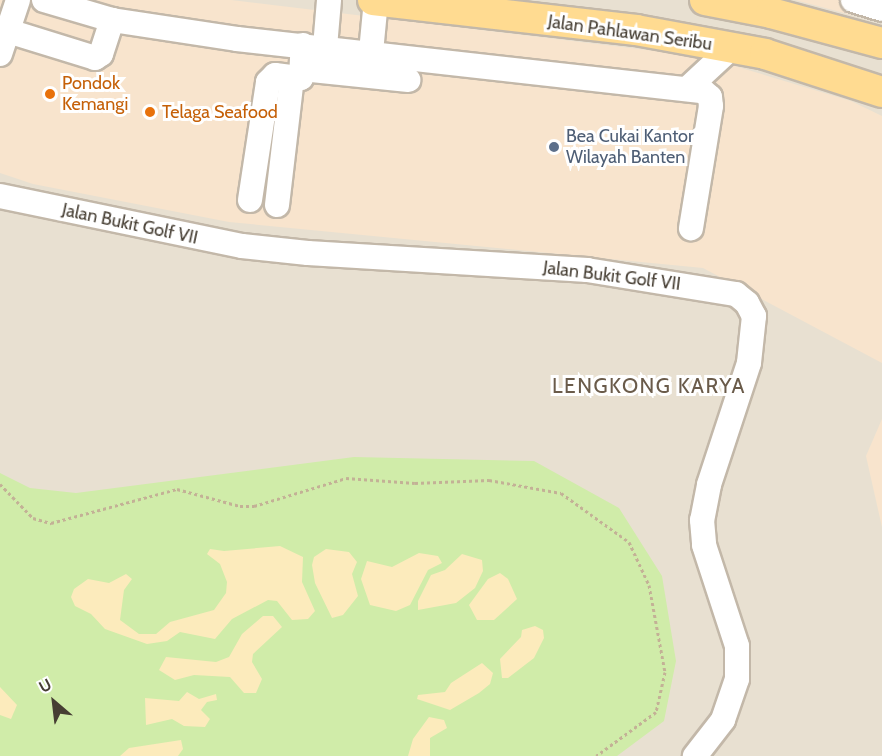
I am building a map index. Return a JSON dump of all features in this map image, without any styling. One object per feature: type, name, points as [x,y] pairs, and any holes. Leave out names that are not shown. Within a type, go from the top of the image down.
[{"type":"main road","name":"Jalan Pahlawan Seribu","points":[[374,0],[636,30],[777,58],[882,92]]},
{"type":"main road","points":[[705,0],[771,13],[882,43]]},
{"type":"street","points":[[0,54],[18,0]]},
{"type":"street","points":[[277,205],[297,74],[314,46],[329,0]]},
{"type":"street","points":[[371,52],[374,0]]},
{"type":"street","points":[[51,1],[112,20],[237,39],[371,52],[703,91],[710,98],[711,106],[691,228]]},
{"type":"street","points":[[8,31],[95,58],[101,54],[112,20]]},
{"type":"street","points":[[688,88],[730,48]]},
{"type":"street","points":[[250,200],[268,82],[275,75],[297,74],[408,80]]},
{"type":"street","name":"Jalan Bukit Golf VII","points":[[0,196],[242,246],[308,254],[587,270],[735,294],[747,303],[754,316],[749,363],[709,485],[702,520],[705,545],[737,646],[737,679],[723,720],[695,756]]},
{"type":"path","points":[[0,484],[33,518],[51,523],[177,489],[240,506],[255,506],[346,478],[415,483],[489,480],[561,493],[629,542],[649,585],[665,672],[656,712],[596,756]]},
{"type":"shaded area","points":[[0,0],[882,0],[882,756],[0,756]]},
{"type":"shaded area","points":[[0,0],[231,0],[705,57],[851,101],[882,116],[882,363],[703,268],[229,222],[33,184],[0,173]]},
{"type":"shaded area","points":[[795,0],[882,0],[882,23]]},
{"type":"shaded area","points":[[882,419],[882,527],[866,456]]},
{"type":"green space","points":[[354,457],[534,461],[619,508],[662,576],[676,661],[664,721],[617,756],[0,756],[0,473],[30,488],[76,493]]},
{"type":"sand","points":[[280,546],[303,557],[302,582],[315,611],[308,619],[292,620],[277,601],[268,600],[232,619],[215,639],[180,632],[167,641],[147,644],[105,629],[91,614],[75,606],[71,597],[74,589],[88,579],[109,583],[126,574],[132,579],[124,590],[120,620],[139,634],[156,634],[170,622],[214,610],[226,593],[227,582],[220,564],[207,554],[210,549],[224,551]]},
{"type":"sand","points":[[326,549],[349,552],[357,562],[352,574],[358,596],[343,615],[332,618],[315,583],[312,565],[314,557]]},
{"type":"sand","points":[[419,553],[438,556],[442,563],[428,570],[410,605],[396,611],[370,605],[361,579],[367,561],[392,567]]},
{"type":"sand","points":[[462,554],[482,560],[483,571],[475,588],[456,603],[418,610],[418,601],[431,575],[445,570]]},
{"type":"sand","points":[[500,573],[508,579],[517,599],[494,620],[477,620],[469,605],[488,579]]},
{"type":"sand","points":[[263,616],[273,616],[282,627],[253,654],[252,662],[262,679],[256,693],[244,693],[230,677],[194,675],[175,680],[159,670],[166,657],[216,662],[229,657],[242,634]]},
{"type":"sand","points":[[535,626],[543,630],[544,638],[534,658],[508,678],[502,678],[500,659],[521,637],[522,630]]},
{"type":"sand","points":[[482,663],[493,673],[490,684],[450,710],[417,699],[418,695],[445,692],[451,683]]},
{"type":"sand","points":[[0,687],[17,705],[11,719],[0,715]]},
{"type":"sand","points":[[187,692],[199,699],[216,694],[217,700],[207,702],[201,710],[210,719],[205,727],[184,726],[172,719],[146,725],[145,698],[179,701]]},
{"type":"sand","points":[[429,717],[444,720],[447,728],[430,738],[430,756],[408,756],[413,739]]},
{"type":"sand","points":[[181,740],[183,749],[178,756],[120,756],[129,748]]},
{"type":"place","name":"Pondok Kemangi","points":[[50,94]]},
{"type":"place","name":"Telaga Seafood","points":[[150,112]]},
{"type":"place","name":"Bea Cukai Kantor Wilayah Banten","points":[[554,147]]},
{"type":"district","name":"LENGKONG KARYA","points":[[649,386]]}]
